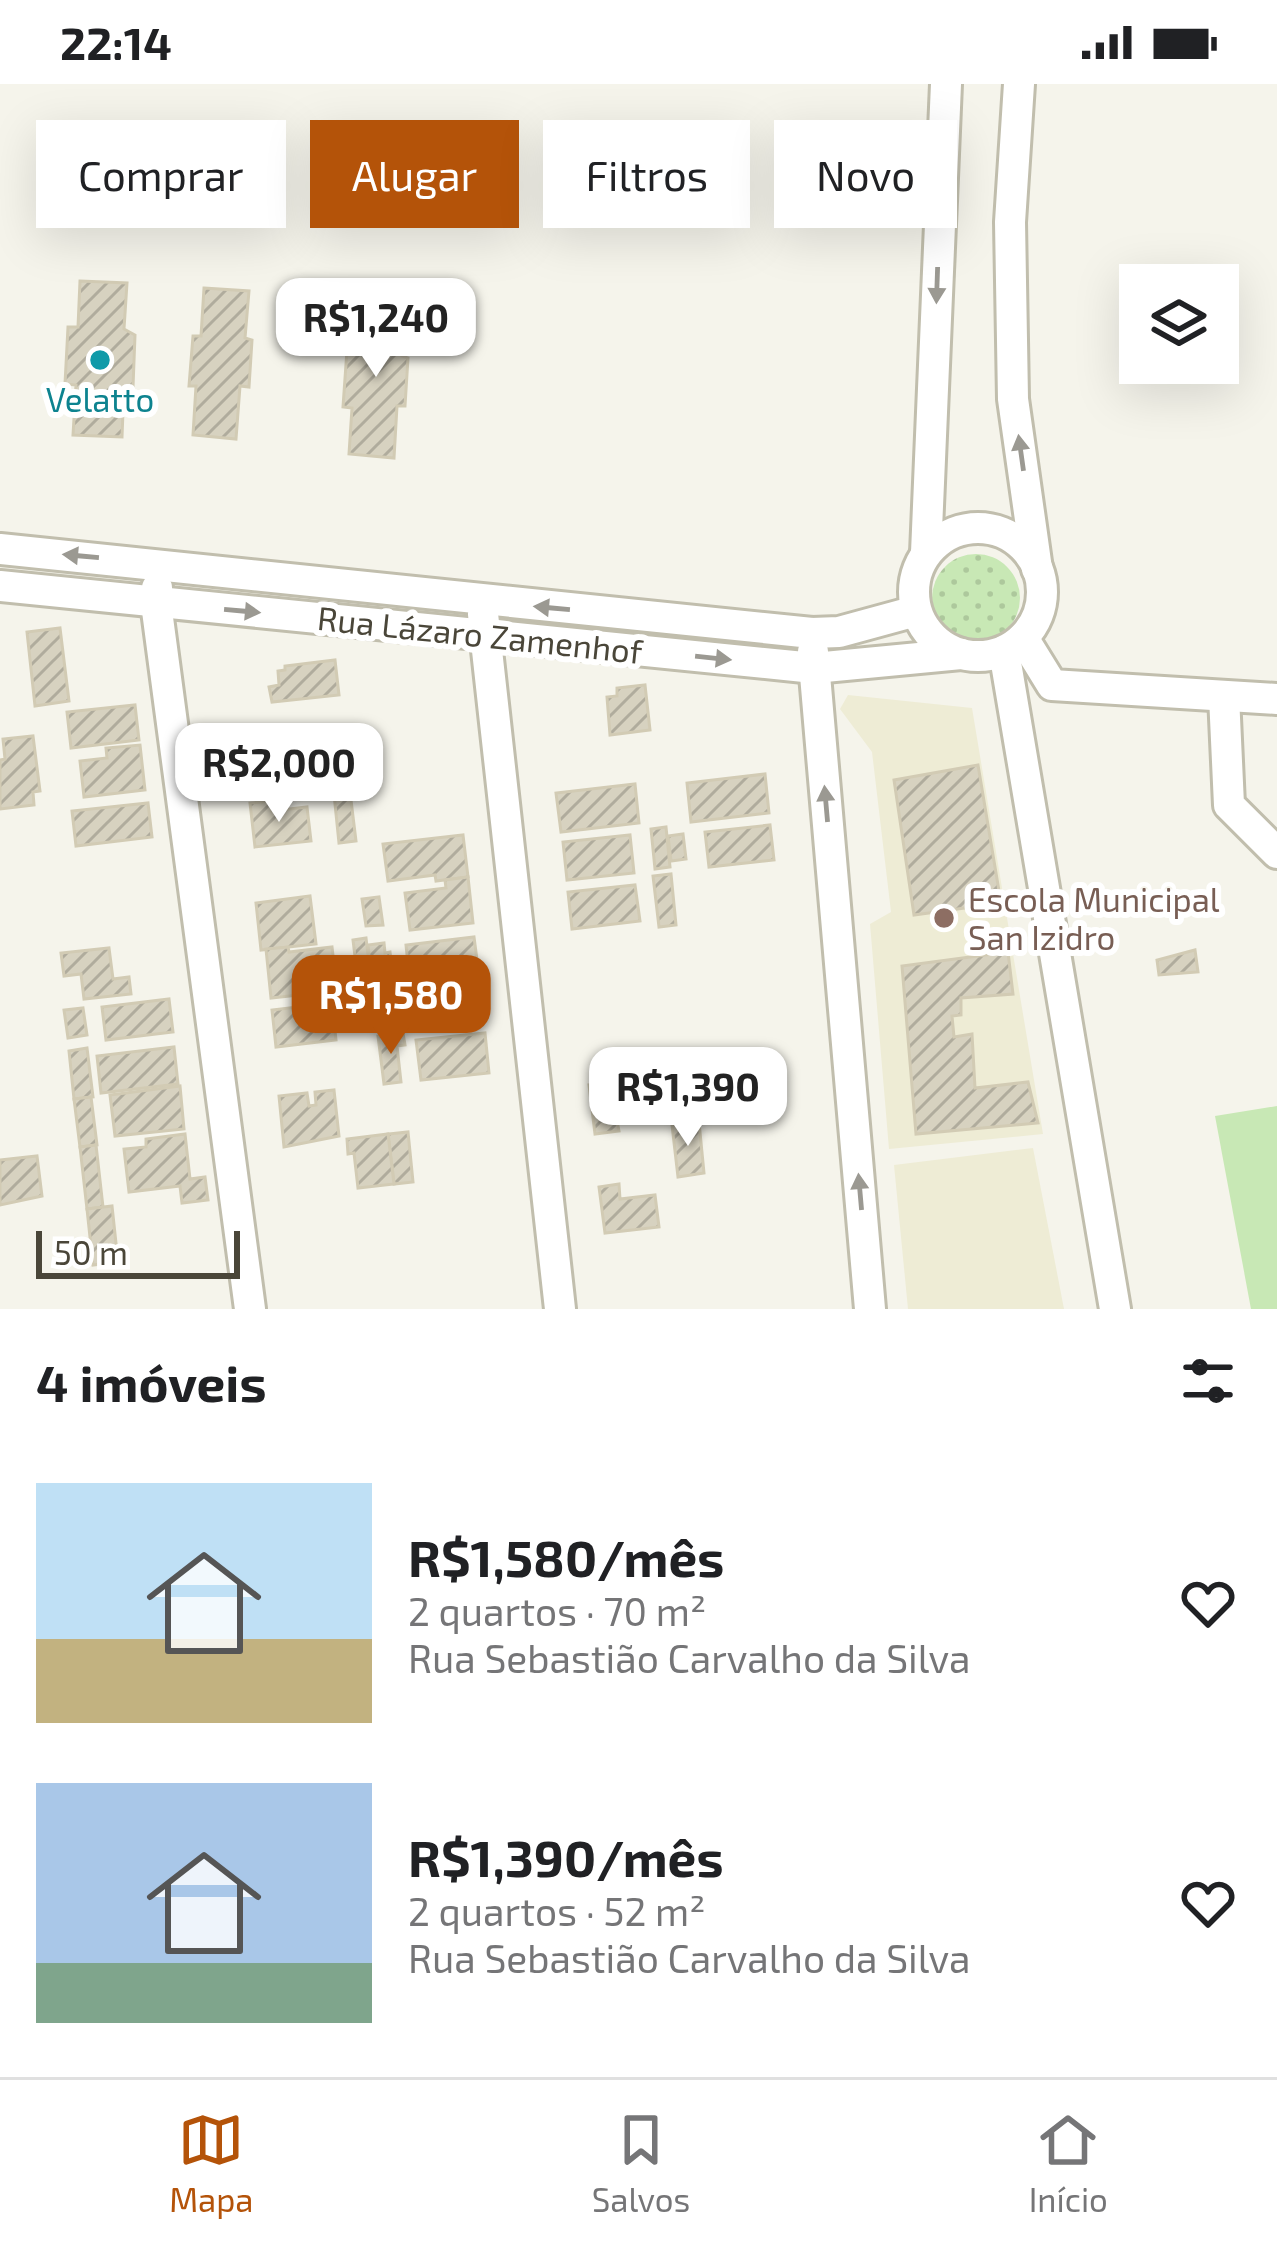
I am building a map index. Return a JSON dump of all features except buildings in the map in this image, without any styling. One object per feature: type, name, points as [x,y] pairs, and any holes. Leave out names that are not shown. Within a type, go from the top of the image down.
[{"type":"street","points":[[946,84],[926,553],[913,591],[925,629],[961,654]]},
{"type":"street","points":[[1019,84],[1010,222],[1013,399],[1040,606],[1013,645],[1114,1309]]},
{"type":"street","points":[[926,553],[958,531],[978,527],[1014,539],[1037,568]]},
{"type":"street","name":"Rua Lázaro Zamenhof","points":[[0,549],[812,633],[838,632],[916,610]]},
{"type":"street","points":[[159,564],[156,603],[250,1309]]},
{"type":"street","name":"Rua Lázaro Zamenhof","points":[[0,586],[814,668],[983,656],[1013,645]]},
{"type":"street","points":[[483,602],[560,1309]]},
{"type":"street","points":[[812,633],[870,1309]]},
{"type":"street","points":[[1013,645],[1052,685],[1277,699]]},
{"type":"street","points":[[1224,696],[1229,805],[1277,854]]},
{"type":"shaded area","name":"Escola Municipal San Izidro","points":[[848,695],[972,708],[1043,1134],[889,1149],[870,924],[891,912],[872,752],[840,709]]},
{"type":"shaded area","points":[[1033,1148],[1064,1309],[908,1309],[894,1165]]},
{"type":"green space","points":[[976,554],[993,557],[1007,567],[1017,581],[1017,615],[1007,629],[993,639],[976,642],[959,639],[945,629],[935,615],[932,598],[935,581],[945,567],[959,557]]},
{"type":"green space","points":[[1277,1106],[1277,1309],[1251,1309],[1215,1116]]},
{"type":"place","name":"Velatto","points":[[100,360]]},
{"type":"place","name":"Escola Municipal San Izidro","points":[[944,918]]}]
